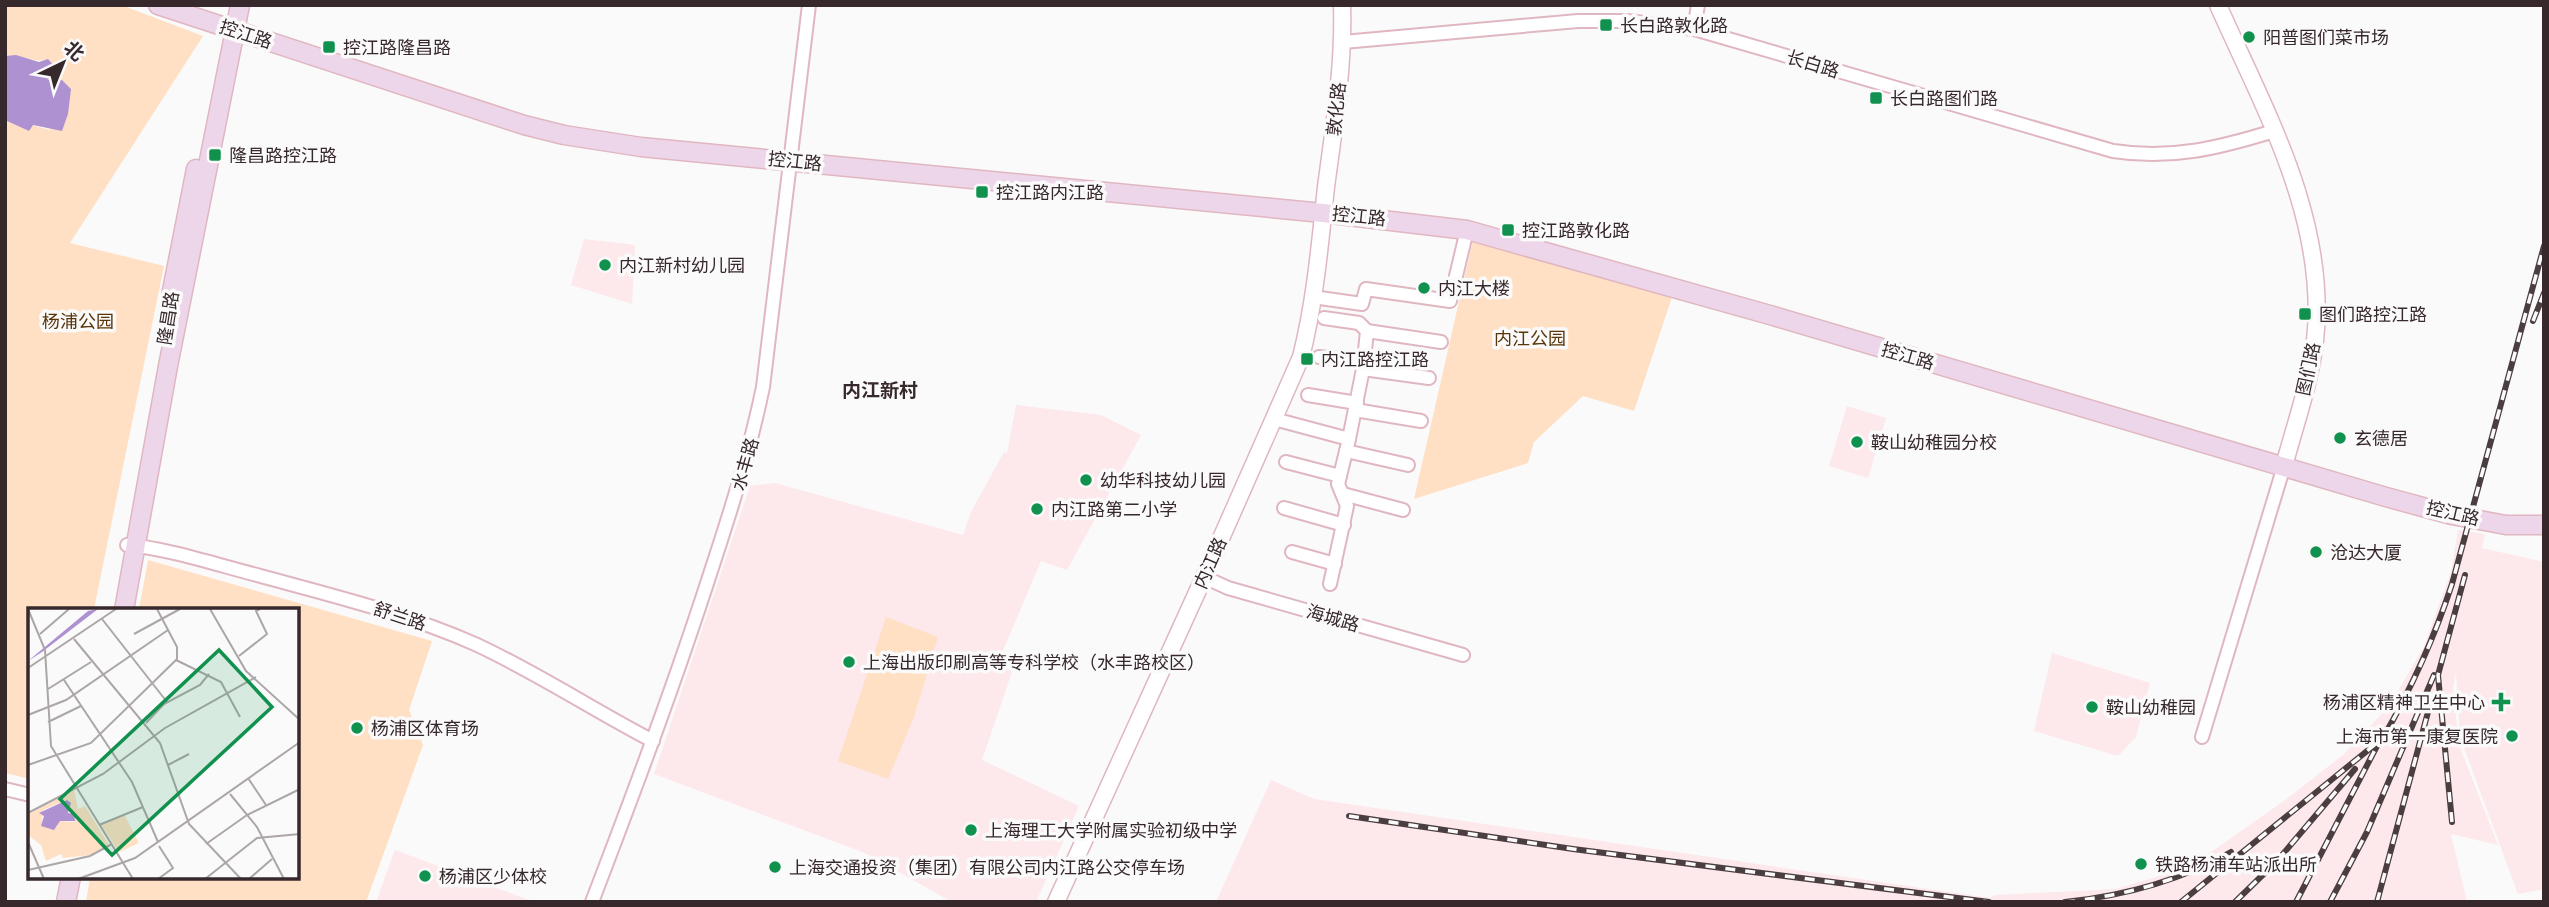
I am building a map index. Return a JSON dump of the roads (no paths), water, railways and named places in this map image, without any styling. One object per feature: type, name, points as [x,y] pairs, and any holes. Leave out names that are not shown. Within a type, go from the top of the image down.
[{"type":"main road","name":"控江路","points":[[158,5],[479,112],[564,135],[641,146],[1323,213],[1467,230],[1770,315],[2452,515],[2506,525],[2544,525]]},
{"type":"main road","points":[[228,5],[229,28]]},
{"type":"main road","points":[[229,28],[240,5]]},
{"type":"main road","name":"隆昌路","points":[[115,608],[131,546],[168,366],[229,28]]},
{"type":"main road","name":"隆昌路","points":[[124,608],[131,546]]},
{"type":"main road","points":[[54,902],[59,879]]},
{"type":"main road","points":[[66,902],[71,879]]},
{"type":"street","name":"水丰路","points":[[592,902],[677,676],[743,473],[754,430],[763,387],[809,5]]},
{"type":"street","name":"敦化路","points":[[1323,213],[1343,42],[1342,5]]},
{"type":"street","points":[[1694,29],[1698,5]]},
{"type":"street","name":"图们路","points":[[2202,737],[2284,466],[2309,373],[2315,342],[2316,312],[2307,223],[2297,185],[2218,5]]},
{"type":"street","name":"长白路","points":[[1343,42],[1578,21],[1627,21],[1694,29],[2113,151],[2144,156],[2179,154],[2274,131]]},
{"type":"street","name":"内江路","points":[[1056,902],[1205,576],[1301,357],[1310,323],[1323,213]]},
{"type":"street","points":[[1312,297],[1362,304],[1366,289],[1451,301],[1467,230]]},
{"type":"street","points":[[1324,318],[1359,323],[1367,331],[1441,342]]},
{"type":"street","points":[[1330,584],[1347,506],[1338,484],[1356,407],[1367,331]]},
{"type":"street","points":[[1319,357],[1429,379]]},
{"type":"street","points":[[1308,396],[1421,421]]},
{"type":"street","points":[[1274,419],[1408,465]]},
{"type":"street","points":[[1286,462],[1340,476]]},
{"type":"street","points":[[1343,494],[1403,510]]},
{"type":"street","points":[[1284,508],[1344,524]]},
{"type":"street","name":"舒兰路","points":[[131,546],[362,604],[435,627],[524,670],[653,741]]},
{"type":"street","points":[[1292,552],[1335,564]]},
{"type":"street","name":"海城路","points":[[1205,576],[1228,588],[1463,655]]},
{"type":"street","points":[[5,789],[28,795]]},
{"type":"railway","points":[[2181,902],[2383,738],[2394,719],[2430,643],[2452,584],[2544,246]]},
{"type":"railway","points":[[2533,321],[2544,293]]},
{"type":"railway","points":[[2452,822],[2438,675],[2465,575]]},
{"type":"railway","points":[[2330,902],[2367,832],[2434,675]]},
{"type":"railway","points":[[2377,902],[2428,712]]},
{"type":"railway","points":[[2296,902],[2377,746]]},
{"type":"railway","points":[[2235,902],[2277,861],[2355,769]]},
{"type":"railway","points":[[1349,816],[1573,849],[1989,902]]},
{"type":"railway","points":[[2065,902],[2150,886],[2192,871],[2231,852]]},
{"type":"place","name":"长白路敦化路","points":[[1606,25]]},
{"type":"place","name":"阳普图们菜市场","points":[[2249,37]]},
{"type":"place","name":"控江路隆昌路","points":[[329,47]]},
{"type":"place","name":"长白路图们路","points":[[1876,98]]},
{"type":"place","name":"隆昌路控江路","points":[[215,155]]},
{"type":"place","name":"控江路内江路","points":[[982,192]]},
{"type":"place","name":"控江路敦化路","points":[[1508,230]]},
{"type":"place","name":"内江新村幼儿园","points":[[605,265]]},
{"type":"place","name":"内江大楼","points":[[1424,288]]},
{"type":"place","name":"图们路控江路","points":[[2305,314]]},
{"type":"place","name":"内江路控江路","points":[[1307,359]]},
{"type":"place","name":"玄德居","points":[[2340,438]]},
{"type":"place","name":"鞍山幼稚园分校","points":[[1857,442]]},
{"type":"place","name":"幼华科技幼儿园","points":[[1086,480]]},
{"type":"place","name":"内江路第二小学","points":[[1037,509]]},
{"type":"place","name":"沧达大厦","points":[[2316,552]]},
{"type":"place","name":"上海出版印刷高等专科学校（水丰路校区）","points":[[849,662]]},
{"type":"place","name":"杨浦区精神卫生中心","points":[[2501,702]]},
{"type":"place","name":"鞍山幼稚园","points":[[2092,707]]},
{"type":"place","name":"杨浦区体育场","points":[[357,728]]},
{"type":"place","name":"上海市第一康复医院","points":[[2512,736]]},
{"type":"place","name":"上海理工大学附属实验初级中学","points":[[971,830]]},
{"type":"place","name":"铁路杨浦车站派出所","points":[[2141,864]]},
{"type":"place","name":"上海交通投资（集团）有限公司内江路公交停车场","points":[[775,867]]},
{"type":"place","name":"杨浦区少体校","points":[[425,876]]},
{"type":"district","name":"内江新村","points":[[880,390]]},
{"type":"park label","name":"杨浦公园","points":[[78,321]]},
{"type":"park label","name":"内江公园","points":[[1530,338]]}]
